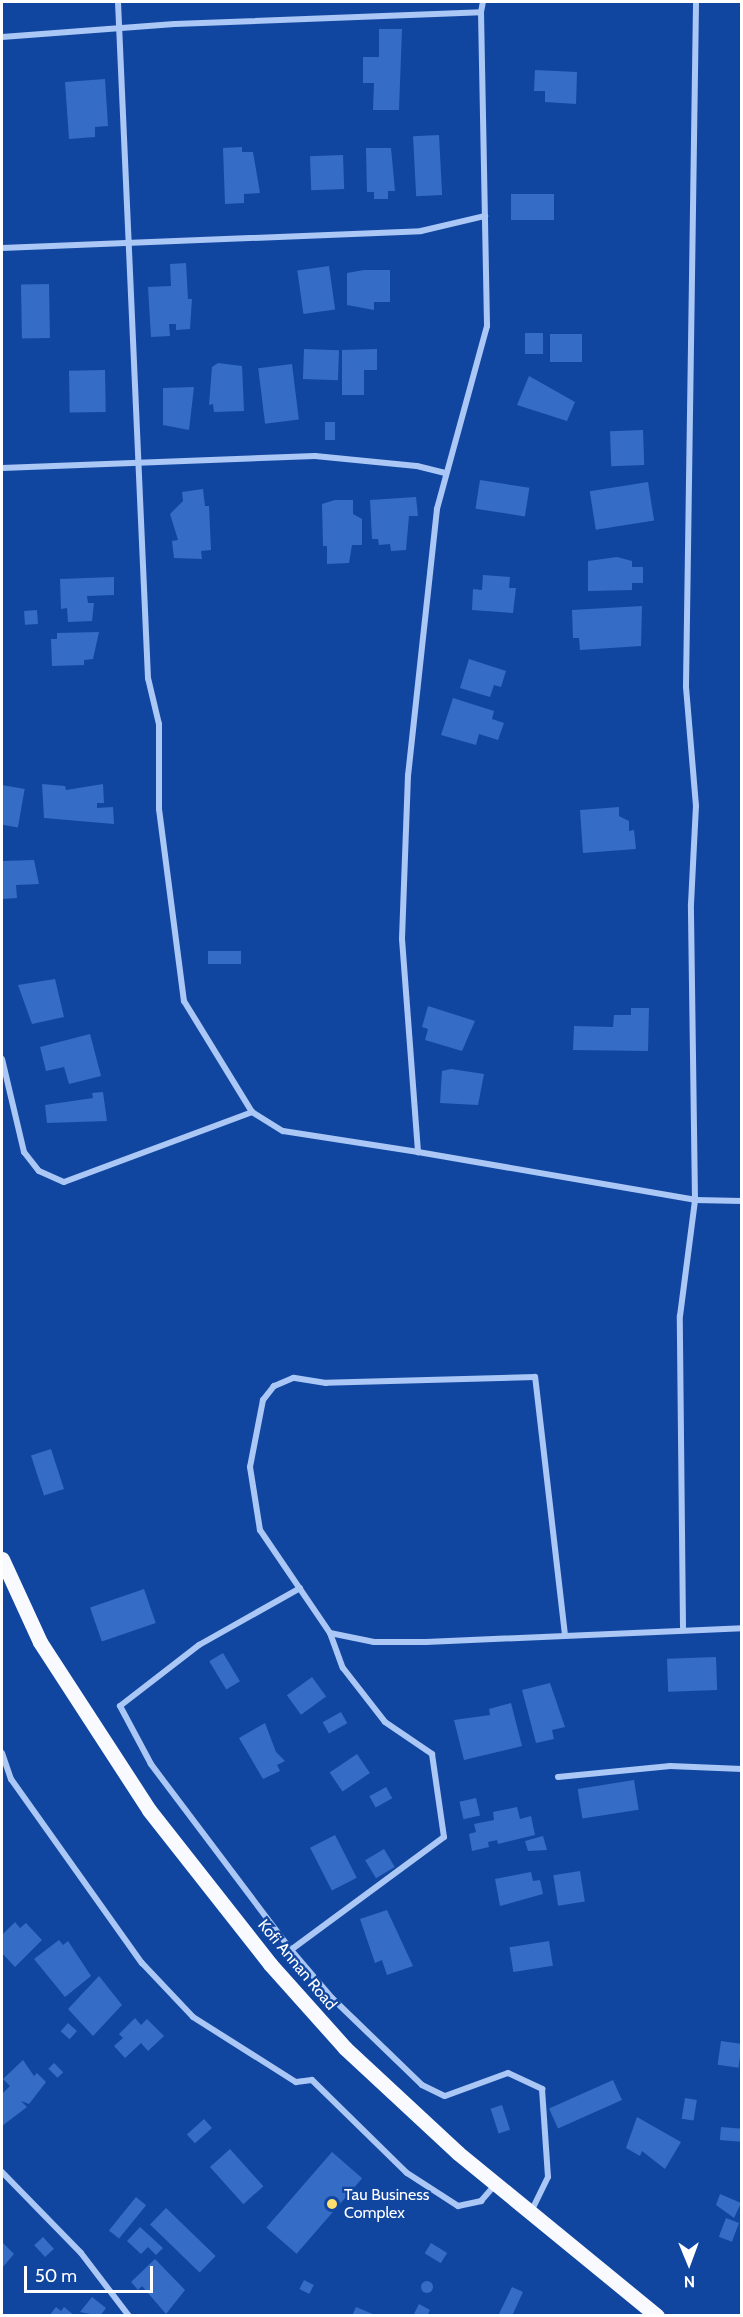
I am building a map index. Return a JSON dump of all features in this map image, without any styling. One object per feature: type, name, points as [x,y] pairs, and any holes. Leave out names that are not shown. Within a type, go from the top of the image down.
[{"type":"main road","name":"Kofi Annan Road","points":[[2,1558],[40,1642],[149,1810],[270,1964],[345,2048],[496,2184],[657,2316]]},
{"type":"street","points":[[118,2],[141,462],[148,678],[159,724],[159,809],[184,1000],[252,1112],[283,1131],[695,1200],[741,1201]]},
{"type":"street","points":[[418,1152],[402,939],[408,775],[445,473],[455,457],[487,326],[481,12],[483,2]]},
{"type":"street","points":[[683,1627],[680,1316],[695,1200],[691,904],[696,806],[686,686],[696,2]]},
{"type":"street","points":[[2,37],[119,28],[481,12]]},
{"type":"street","points":[[2,248],[421,231],[485,216]]},
{"type":"street","points":[[2,468],[315,456],[445,473]]},
{"type":"street","points":[[2,1059],[24,1152],[39,1171],[64,1182],[252,1112]]},
{"type":"street","points":[[291,1950],[444,1837],[432,1754],[412,1745],[386,1722],[343,1668],[330,1633],[260,1530],[250,1467],[263,1400],[274,1386],[293,1378],[326,1383],[535,1377],[565,1635]]},
{"type":"street","points":[[300,1588],[199,1645],[120,1706],[151,1764],[291,1950],[422,2085],[445,2096],[508,2073],[542,2089],[548,2177],[531,2212]]},
{"type":"street","points":[[330,1633],[374,1642],[565,1635],[683,1627],[741,1628]]},
{"type":"street","points":[[2,1753],[11,1779],[142,1963],[193,2017],[296,2082],[312,2080],[407,2173],[458,2206],[481,2201],[496,2184]]},
{"type":"street","points":[[558,1777],[670,1766],[741,1769]]},
{"type":"street","points":[[2,2172],[81,2253],[129,2316]]},
{"type":"building","points":[[379,29],[402,29],[399,110],[373,110],[374,83],[363,83],[363,57],[379,57]]},
{"type":"building","points":[[535,70],[577,72],[576,104],[545,102],[545,91],[534,91]]},
{"type":"building","points":[[105,79],[108,126],[95,127],[95,137],[69,139],[65,82]]},
{"type":"building","points":[[439,135],[442,195],[416,196],[413,136]]},
{"type":"building","points":[[242,147],[242,152],[253,152],[260,193],[244,194],[244,203],[225,204],[223,148]]},
{"type":"building","points":[[366,148],[391,148],[395,191],[388,191],[388,199],[374,199],[374,192],[367,192]]},
{"type":"building","points":[[343,155],[344,189],[311,190],[310,156]]},
{"type":"building","points":[[511,194],[554,194],[554,220],[511,220]]},
{"type":"building","points":[[186,263],[188,299],[192,299],[190,329],[176,330],[176,324],[169,324],[170,336],[151,337],[148,287],[171,286],[170,264]]},
{"type":"building","points":[[329,266],[335,310],[303,314],[297,270]]},
{"type":"building","points":[[364,270],[390,270],[390,302],[374,302],[374,310],[347,305],[347,273]]},
{"type":"building","points":[[21,284],[49,284],[50,338],[22,338]]},
{"type":"building","points":[[525,333],[543,333],[543,354],[525,354]]},
{"type":"building","points":[[550,334],[582,334],[582,362],[550,362]]},
{"type":"building","points":[[304,349],[339,350],[338,380],[303,379]]},
{"type":"building","points":[[377,349],[377,370],[364,370],[364,395],[342,395],[342,350]]},
{"type":"building","points":[[218,363],[242,366],[244,411],[214,412],[213,404],[209,405],[212,367]]},
{"type":"building","points":[[292,364],[299,420],[265,424],[258,368]]},
{"type":"building","points":[[105,370],[106,412],[70,413],[69,371]]},
{"type":"building","points":[[529,376],[575,402],[567,421],[517,405]]},
{"type":"building","points":[[194,387],[189,430],[163,425],[163,388]]},
{"type":"building","points":[[325,422],[335,422],[335,440],[325,440]]},
{"type":"building","points":[[643,430],[644,465],[611,466],[610,431]]},
{"type":"building","points":[[480,480],[529,488],[525,516],[475,509]]},
{"type":"building","points":[[648,482],[654,521],[596,530],[590,491]]},
{"type":"building","points":[[203,489],[205,506],[209,506],[211,550],[201,551],[202,559],[174,558],[172,541],[178,540],[170,514],[183,501],[182,492]]},
{"type":"building","points":[[416,497],[418,516],[409,516],[406,550],[391,551],[390,544],[379,545],[378,539],[372,539],[370,500]]},
{"type":"building","points":[[335,500],[353,500],[353,514],[362,519],[362,545],[352,545],[349,563],[327,564],[327,546],[323,546],[322,504]]},
{"type":"building","points":[[617,557],[632,561],[632,567],[643,567],[643,583],[632,583],[632,590],[588,591],[588,561]]},
{"type":"building","points":[[483,575],[510,577],[509,588],[516,588],[513,613],[472,610],[473,589],[482,590]]},
{"type":"building","points":[[114,577],[114,595],[87,596],[88,603],[94,603],[92,621],[68,622],[67,608],[61,609],[60,579]]},
{"type":"building","points":[[642,606],[641,646],[580,650],[579,638],[573,638],[572,610]]},
{"type":"building","points":[[37,610],[38,624],[25,625],[24,611]]},
{"type":"building","points":[[99,632],[93,659],[84,660],[84,665],[52,666],[51,639],[57,639],[57,633]]},
{"type":"building","points":[[469,659],[506,671],[501,687],[494,685],[490,697],[460,688]]},
{"type":"building","points":[[453,698],[494,711],[492,719],[504,723],[498,740],[479,734],[476,745],[441,735]]},
{"type":"building","points":[[42,784],[65,786],[66,790],[103,784],[104,803],[97,803],[97,808],[113,807],[114,824],[44,818]]},
{"type":"building","points":[[2,785],[25,789],[18,827],[2,825]]},
{"type":"building","points":[[619,807],[619,816],[629,821],[629,831],[634,830],[636,849],[583,853],[580,810]]},
{"type":"building","points":[[34,860],[39,884],[16,885],[17,898],[2,899],[2,861]]},
{"type":"building","points":[[208,951],[241,951],[241,964],[208,964]]},
{"type":"building","points":[[55,979],[64,1017],[32,1024],[18,985]]},
{"type":"building","points":[[428,1006],[475,1021],[462,1051],[425,1040],[428,1029],[422,1027]]},
{"type":"building","points":[[631,1008],[649,1008],[648,1051],[573,1050],[574,1026],[613,1027],[614,1015],[631,1015]]},
{"type":"building","points":[[90,1034],[101,1076],[69,1084],[64,1067],[46,1071],[40,1047]]},
{"type":"building","points":[[451,1069],[484,1074],[478,1105],[440,1103],[442,1071]]},
{"type":"building","points":[[103,1092],[107,1121],[47,1123],[45,1105],[93,1098],[92,1093]]},
{"type":"building","points":[[51,1449],[64,1489],[44,1495],[31,1455]]},
{"type":"building","points":[[144,1589],[156,1623],[102,1642],[90,1608]]},
{"type":"building","points":[[223,1653],[240,1681],[226,1690],[209,1661]]},
{"type":"building","points":[[716,1657],[717,1690],[668,1692],[667,1659]]},
{"type":"building","points":[[312,1677],[326,1696],[301,1715],[287,1695]]},
{"type":"building","points":[[550,1683],[565,1727],[552,1730],[554,1739],[536,1743],[522,1690]]},
{"type":"building","points":[[511,1703],[522,1746],[464,1760],[454,1720],[490,1715],[489,1709]]},
{"type":"building","points":[[341,1712],[347,1723],[329,1734],[323,1722]]},
{"type":"building","points":[[265,1723],[276,1752],[285,1761],[277,1765],[280,1771],[263,1779],[239,1738]]},
{"type":"building","points":[[357,1754],[370,1773],[343,1792],[330,1772]]},
{"type":"building","points":[[634,1780],[639,1810],[582,1819],[578,1789]]},
{"type":"building","points":[[386,1787],[392,1798],[376,1808],[369,1796]]},
{"type":"building","points":[[476,1798],[480,1816],[463,1819],[459,1802]]},
{"type":"building","points":[[517,1807],[520,1819],[531,1816],[535,1835],[498,1844],[497,1840],[488,1842],[489,1847],[472,1851],[469,1834],[476,1832],[474,1824],[494,1820],[493,1812]]},
{"type":"building","points":[[335,1835],[357,1878],[332,1890],[310,1848]]},
{"type":"building","points":[[543,1836],[547,1850],[528,1851],[525,1841]]},
{"type":"building","points":[[384,1849],[395,1867],[376,1878],[365,1860]]},
{"type":"building","points":[[580,1871],[585,1902],[558,1906],[553,1875]]},
{"type":"building","points":[[531,1872],[533,1881],[540,1880],[543,1894],[500,1906],[495,1879]]},
{"type":"building","points":[[387,1910],[413,1966],[387,1975],[382,1960],[375,1963],[360,1919]]},
{"type":"building","points":[[15,1922],[20,1928],[26,1923],[42,1940],[15,1967],[2,1953],[2,1935]]},
{"type":"building","points":[[59,1940],[63,1945],[68,1941],[91,1976],[65,1997],[34,1959]]},
{"type":"building","points":[[549,1941],[553,1966],[513,1972],[509,1947]]},
{"type":"building","points":[[99,1976],[122,2005],[93,2036],[68,2009]]},
{"type":"building","points":[[135,2018],[141,2025],[147,2019],[164,2036],[148,2051],[141,2043],[125,2058],[114,2046],[123,2038],[119,2034]]},
{"type":"building","points":[[68,2023],[77,2031],[70,2039],[61,2031]]},
{"type":"building","points":[[721,2041],[742,2044],[738,2068],[718,2065]]},
{"type":"building","points":[[23,2060],[34,2076],[37,2073],[46,2082],[29,2104],[21,2101],[27,2107],[2,2126],[2,2094],[10,2086],[3,2079]]},
{"type":"building","points":[[54,2063],[63,2072],[58,2078],[48,2069]]},
{"type":"building","points":[[613,2080],[622,2100],[558,2129],[549,2108]]},
{"type":"building","points":[[685,2098],[697,2100],[694,2121],[682,2119]]},
{"type":"building","points":[[502,2105],[510,2130],[499,2133],[491,2109]]},
{"type":"building","points":[[637,2117],[681,2142],[665,2169],[642,2151],[640,2156],[626,2148]]},
{"type":"building","points":[[204,2119],[212,2128],[195,2143],[187,2134]]},
{"type":"building","points":[[721,2127],[742,2129],[741,2142],[720,2140]]},
{"type":"building","points":[[230,2149],[263,2186],[243,2204],[210,2167]]},
{"type":"building","points":[[332,2152],[362,2178],[297,2254],[266,2227]]},
{"type":"building","points":[[720,2194],[741,2203],[734,2218],[716,2205]]},
{"type":"building","points":[[136,2197],[146,2205],[119,2239],[109,2230]]},
{"type":"building","points":[[166,2208],[216,2256],[200,2272],[150,2225]]},
{"type":"building","points":[[726,2218],[739,2223],[732,2242],[719,2237]]},
{"type":"building","points":[[140,2227],[163,2248],[156,2255],[148,2247],[141,2254],[127,2241]]},
{"type":"building","points":[[43,2237],[54,2249],[45,2257],[34,2245]]},
{"type":"building","points":[[2,2242],[14,2254],[2,2268]]},
{"type":"building","points":[[431,2243],[447,2253],[441,2263],[425,2253]]},
{"type":"building","points":[[155,2259],[185,2290],[166,2314],[142,2286],[138,2290],[131,2282]]},
{"type":"building","points":[[304,2280],[314,2285],[309,2294],[299,2289]]},
{"type":"building","points":[[429,2281],[433,2287],[429,2293],[425,2293],[421,2285]]},
{"type":"building","points":[[512,2287],[523,2292],[512,2316],[498,2316]]},
{"type":"building","points":[[92,2297],[106,2308],[100,2316],[80,2312]]},
{"type":"building","points":[[419,2304],[430,2310],[427,2316],[413,2316]]},
{"type":"building","points":[[56,2307],[61,2311],[64,2307],[75,2316],[49,2316]]},
{"type":"building","points":[[356,2307],[375,2315],[375,2316],[352,2316]]},
{"type":"place","name":"Tau Business Complex","points":[[332,2204]]}]
